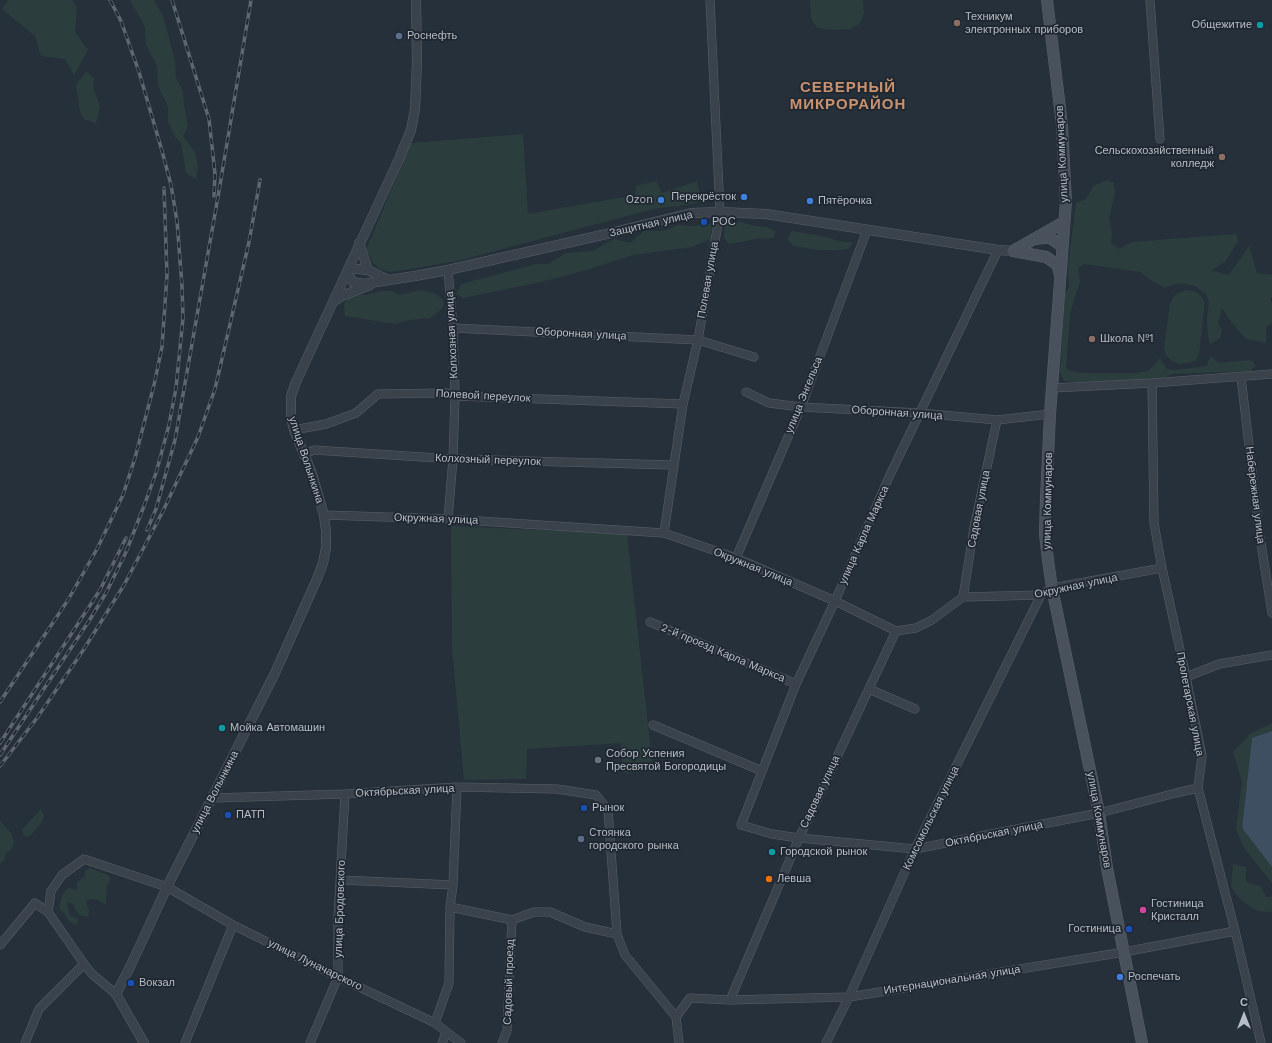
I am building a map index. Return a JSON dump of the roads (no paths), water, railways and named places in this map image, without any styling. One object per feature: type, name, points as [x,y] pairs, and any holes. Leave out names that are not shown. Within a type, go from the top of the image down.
[{"type":"main road","name":"улица Коммунаров","points":[[1047,0],[1062,125],[1066,202],[1050,414],[1046,498],[1048,560],[1052,588],[1099,814],[1107,868],[1142,1043]]},
{"type":"main road","points":[[1013,251],[1064,222]]},
{"type":"main road","points":[[1013,251],[1046,257],[1055,255],[1062,248],[1050,238],[1032,240]]},
{"type":"main road","points":[[1046,257],[1058,267],[1060,276]]},
{"type":"street","name":"улица Волынкина","points":[[116,994],[131,966],[167,887],[275,674],[323,563],[326,548],[324,515],[311,471],[294,430],[291,417],[291,396],[411,130],[416,101],[416,0]]},
{"type":"street","name":"Полевая улица","points":[[664,533],[682,404],[698,340],[720,212],[710,0]]},
{"type":"street","points":[[1150,0],[1160,139]]},
{"type":"street","name":"Защитная улица","points":[[388,280],[448,270],[616,232],[691,213],[720,212],[766,214],[998,250],[1013,251]]},
{"type":"street","name":"улица Энгельса","points":[[736,558],[801,407],[867,230]]},
{"type":"street","points":[[360,243],[368,270]]},
{"type":"street","name":"улица Карла Маркса","points":[[741,825],[796,684],[835,601],[889,477],[998,250]]},
{"type":"street","points":[[348,270],[368,270],[388,280],[363,284],[353,282],[348,270]]},
{"type":"street","name":"Колхозная улица","points":[[448,270],[453,328],[455,396],[453,459],[448,519]]},
{"type":"street","points":[[334,301],[344,295],[388,280]]},
{"type":"street","name":"Оборонная улица","points":[[453,328],[698,340],[754,357]]},
{"type":"street","points":[[1052,388],[1152,383],[1272,374]]},
{"type":"street","name":"Набережная улица","points":[[1241,377],[1259,531],[1272,613]]},
{"type":"street","name":"Пролетарская улица","points":[[1152,383],[1154,523],[1162,568],[1202,756],[1198,788],[1235,931],[1261,1043]]},
{"type":"street","name":"Оборонная улица","points":[[746,392],[769,402],[801,407],[920,413],[997,420],[1050,414]]},
{"type":"street","name":"Полевой переулок","points":[[294,430],[326,424],[356,413],[378,394],[447,393],[455,396],[682,404]]},
{"type":"street","name":"Садовая улица","points":[[963,597],[974,528],[997,420]]},
{"type":"street","name":"Колхозный переулок","points":[[304,454],[314,450],[453,459],[673,465]]},
{"type":"street","name":"Окружная улица","points":[[324,515],[448,519],[664,533],[736,558],[835,601],[896,631]]},
{"type":"street","name":"Окружная улица","points":[[963,597],[1041,595],[1052,588],[1162,568]]},
{"type":"street","name":"Комсомольская улица","points":[[826,1043],[849,997],[915,849],[1041,595]]},
{"type":"street","points":[[896,631],[916,628],[932,620],[963,597]]},
{"type":"street","name":"2-й проезд Карла Маркса","points":[[650,622],[796,684]]},
{"type":"street","name":"Садовая улица","points":[[730,1000],[798,838],[896,631]]},
{"type":"street","points":[[1186,676],[1219,664],[1272,655]]},
{"type":"street","points":[[869,689],[915,710]]},
{"type":"street","points":[[653,725],[762,771]]},
{"type":"street","points":[[434,1023],[449,984],[450,907],[453,885],[457,787]]},
{"type":"street","name":"Октябрьская улица","points":[[213,798],[345,794],[457,787],[556,789],[596,795],[608,810],[617,934]]},
{"type":"street","name":"Октябрьская улица","points":[[741,825],[772,834],[798,838],[915,849],[1099,814],[1198,788]]},
{"type":"street","name":"улица Бродовского","points":[[310,1043],[338,977],[338,918],[345,794]]},
{"type":"street","name":"улица Луначарского","points":[[48,912],[51,891],[62,875],[84,859],[167,887],[233,925],[434,1023],[461,1043]]},
{"type":"street","points":[[341,880],[453,885]]},
{"type":"street","points":[[0,945],[35,902],[48,912],[92,974],[116,994],[144,1043]]},
{"type":"street","points":[[450,907],[512,920],[534,912],[550,912],[585,927],[617,934],[625,955],[676,1017],[679,1043]]},
{"type":"street","name":"Садовый проезд","points":[[502,1043],[507,1031],[512,920]]},
{"type":"street","points":[[185,1043],[233,925]]},
{"type":"street","name":"Интернациональная улица","points":[[676,1017],[690,998],[730,1000],[849,997],[1124,952],[1235,931]]},
{"type":"street","points":[[25,1043],[39,1009],[84,964]]},
{"type":"street","points":[[442,1043],[446,1033]]},
{"type":"water","points":[[1272,731],[1272,867],[1242,828],[1252,738]]},
{"type":"railway","points":[[0,755],[89,621],[106,593],[126,552],[156,473],[169,425],[176,388],[183,318],[177,221],[171,185],[139,72],[121,21],[110,0]]},
{"type":"railway","points":[[172,0],[209,119],[215,174],[214,196]]},
{"type":"railway","points":[[147,530],[156,509],[175,440],[251,0]]},
{"type":"railway","points":[[0,766],[37,718],[84,649],[124,585],[162,513],[198,437],[215,389],[249,242],[260,180]]},
{"type":"railway","points":[[0,702],[68,600],[97,549],[123,495],[135,458],[154,385],[162,347],[167,275],[164,188]]},
{"type":"railway","points":[[0,743],[100,590],[126,538]]},
{"type":"place","name":"Техникум электронных приборов","points":[[957,23]]},
{"type":"place","name":"Общежитие","points":[[1260,25]]},
{"type":"place","name":"Роснефть","points":[[399,36]]},
{"type":"place","name":"Сельскохозяйственный колледж","points":[[1222,157]]},
{"type":"place","name":"Перекрёсток","points":[[744,197]]},
{"type":"place","name":"Ozon","points":[[661,200]]},
{"type":"place","name":"Пятёрочка","points":[[810,201]]},
{"type":"place","name":"РОС","points":[[704,222]]},
{"type":"place","name":"Школа №1","points":[[1092,339]]},
{"type":"place","name":"Мойка Автомашин","points":[[222,728]]},
{"type":"place","name":"Собор Успения Пресвятой Богородицы","points":[[598,760]]},
{"type":"place","name":"Рынок","points":[[584,808]]},
{"type":"place","name":"ПАТП","points":[[228,815]]},
{"type":"place","name":"Cтоянка городского рынка","points":[[581,839]]},
{"type":"place","name":"Городской рынок","points":[[772,852]]},
{"type":"place","name":"Левша","points":[[769,879]]},
{"type":"place","name":"Гостиница Кристалл","points":[[1143,910]]},
{"type":"place","name":"Гостиница","points":[[1129,929]]},
{"type":"place","name":"Роспечать","points":[[1120,977]]},
{"type":"place","name":"Вокзал","points":[[131,983]]},
{"type":"district","name":"СЕВЕРНЫЙ МИКРОРАЙОН","points":[[848,96]]}]
